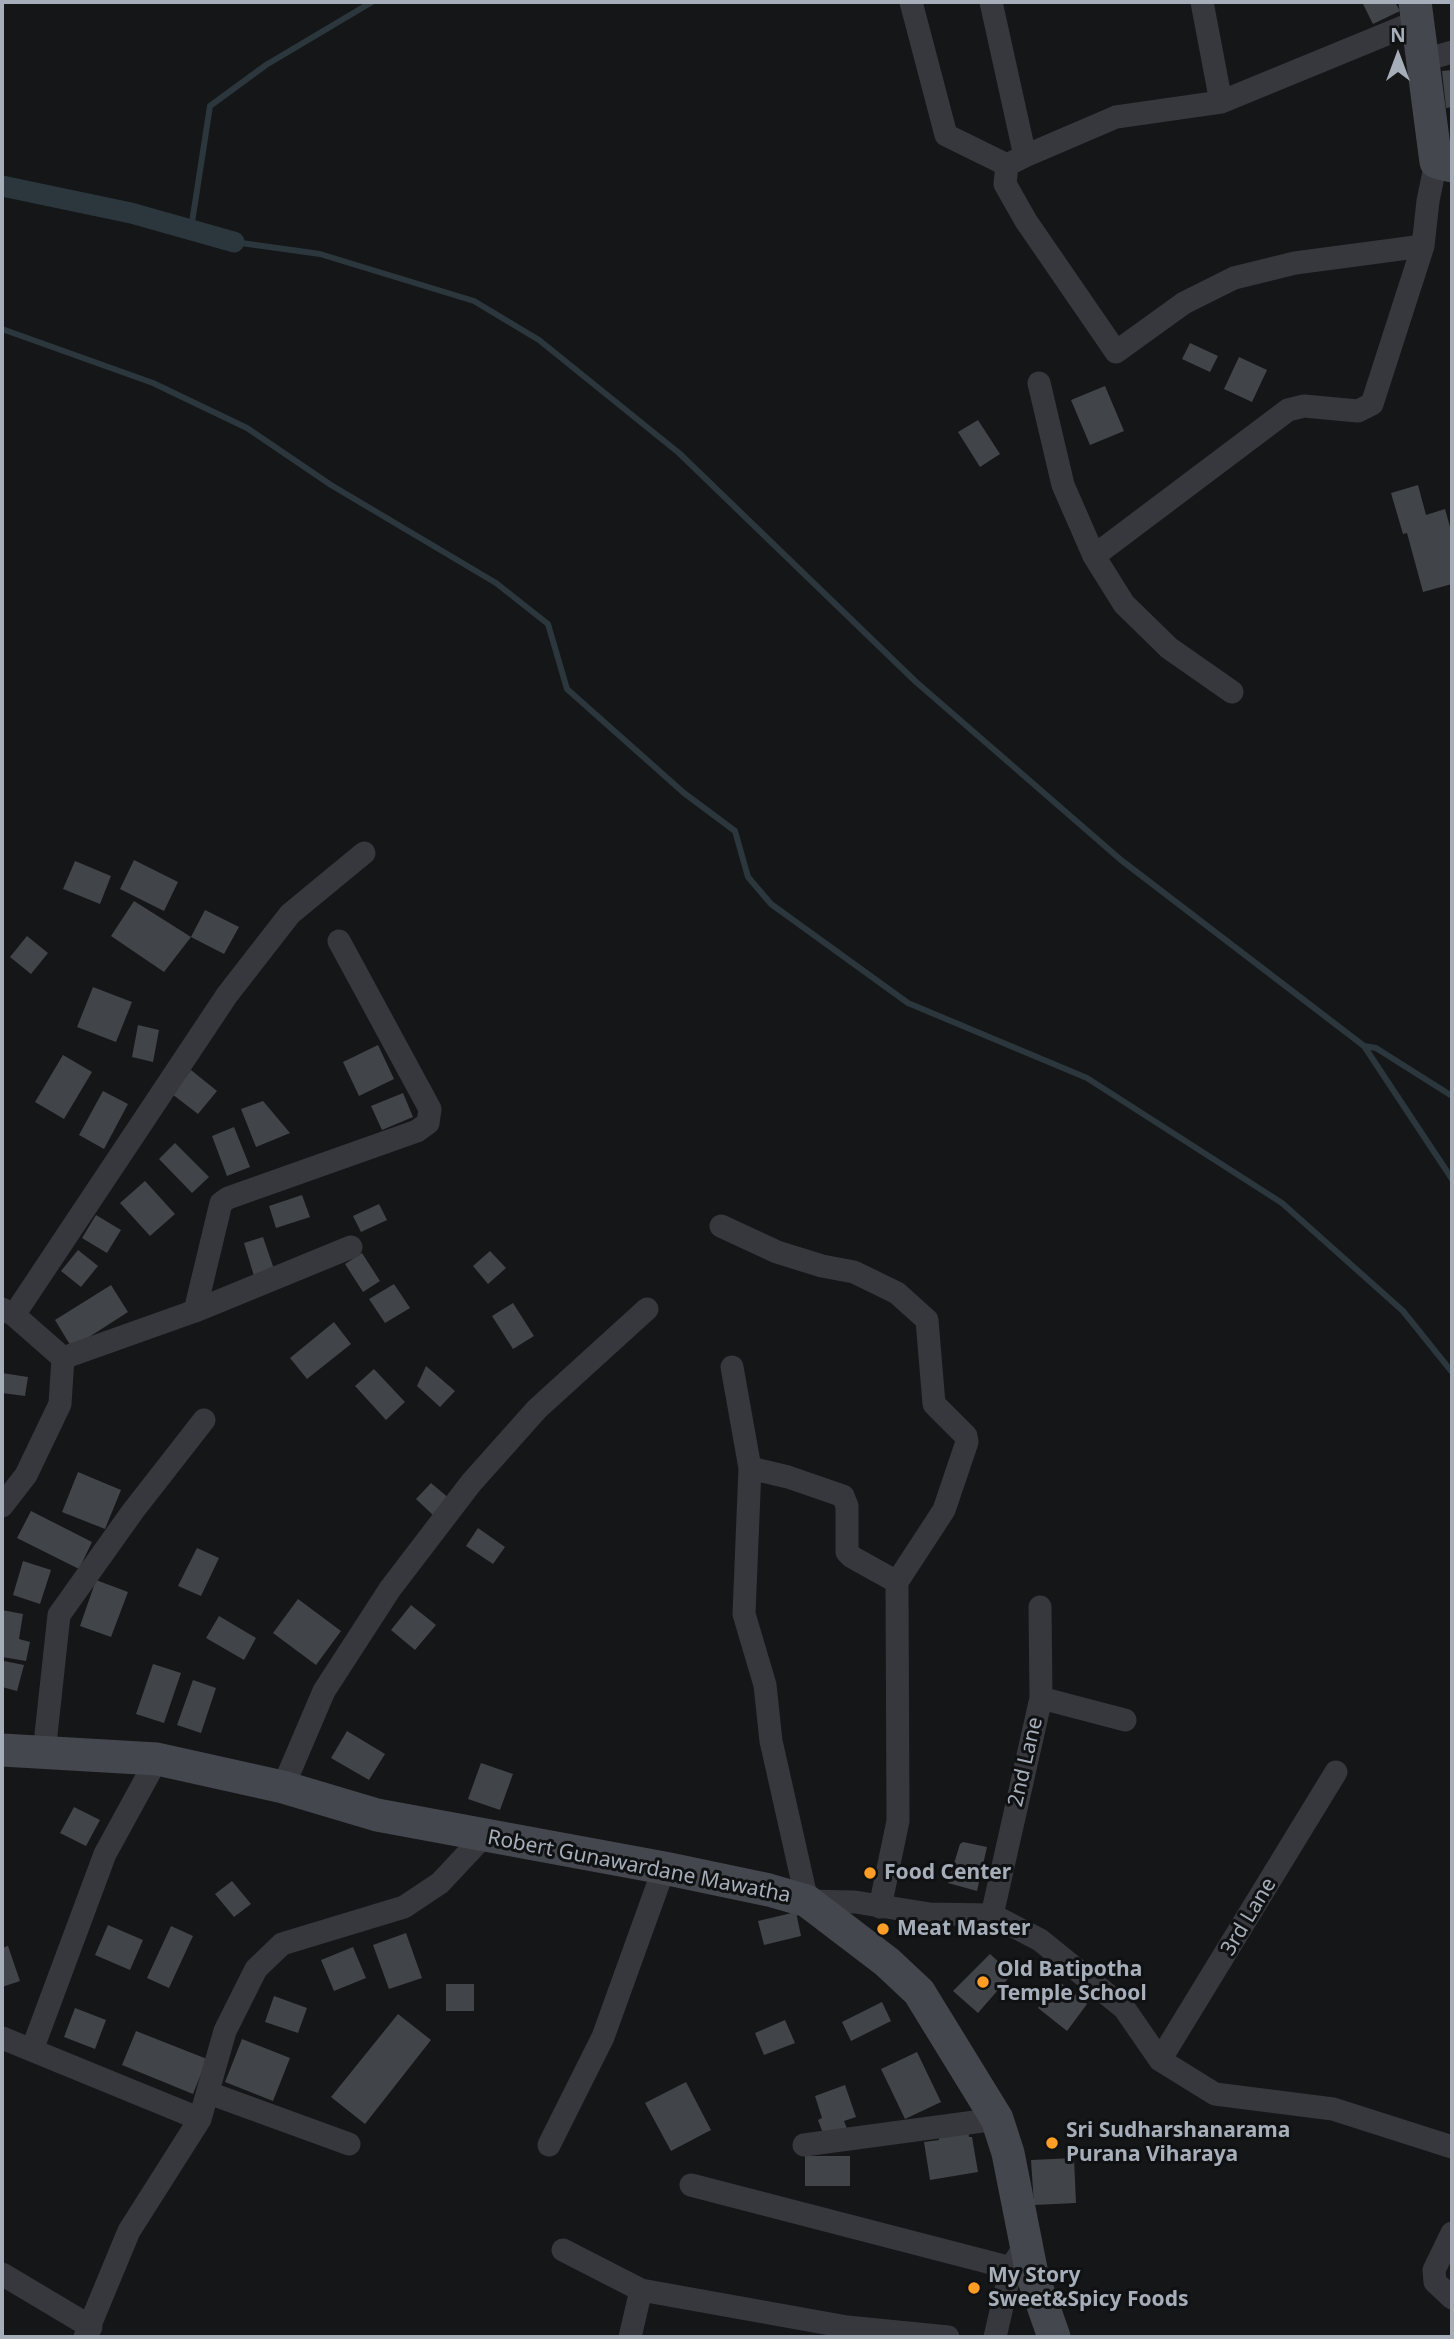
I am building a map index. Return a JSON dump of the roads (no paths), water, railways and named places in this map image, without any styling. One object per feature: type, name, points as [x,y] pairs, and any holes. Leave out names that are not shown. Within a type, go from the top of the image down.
[{"type":"street","points":[[911,2],[946,135],[1016,161],[1116,117],[1221,102],[1417,11],[1438,56],[1444,164],[1428,201],[1423,246],[1372,404],[1358,411],[1304,406],[1288,410],[1094,556]]},
{"type":"street","points":[[991,2],[1016,161],[1005,184],[1026,220],[1116,352],[1184,303],[1234,278],[1295,262],[1423,246]]},
{"type":"street","points":[[1202,2],[1221,102]]},
{"type":"street","points":[[1039,383],[1063,485],[1094,556],[1124,604],[1169,648],[1232,692]]},
{"type":"street","points":[[64,1358],[8,1312],[227,995],[289,914],[364,853]]},
{"type":"street","points":[[195,1311],[221,1203],[228,1198],[417,1131],[428,1123],[430,1109],[339,941]]},
{"type":"street","points":[[721,1226],[777,1252],[822,1266],[854,1272],[897,1293],[927,1320],[934,1404],[966,1436],[967,1442],[944,1510],[897,1582],[898,1821],[880,1907]]},
{"type":"street","points":[[64,1358],[195,1311],[351,1247]]},
{"type":"street","points":[[282,1787],[324,1691],[390,1589],[471,1483],[537,1409],[647,1309]]},
{"type":"street","points":[[2,1506],[26,1475],[60,1404],[64,1358]]},
{"type":"street","points":[[732,1367],[750,1468],[744,1615],[765,1685],[771,1741],[807,1901],[855,1902],[930,1914],[992,1915],[1040,1940],[1124,2008],[1160,2060],[1215,2094],[1333,2109],[1452,2147]]},
{"type":"street","points":[[44,1753],[59,1615],[133,1511],[204,1420]]},
{"type":"street","points":[[750,1468],[788,1476],[844,1496],[847,1506],[847,1552],[852,1558],[897,1582]]},
{"type":"street","name":"2nd Lane","points":[[992,1915],[1041,1698],[1040,1607]]},
{"type":"street","points":[[1041,1698],[1125,1720]]},
{"type":"street","name":"Robert Gunawardane Mawatha","points":[[2,1750],[157,1759],[282,1787],[377,1815],[664,1868],[769,1890],[807,1901],[887,1962],[919,1992],[997,2119],[1012,2175],[1018,2257],[1032,2274],[1055,2337]]},
{"type":"street","points":[[32,2050],[105,1854],[157,1759]]},
{"type":"street","name":"3rd Lane","points":[[1160,2060],[1336,1772]]},
{"type":"street","points":[[2,2274],[88,2332],[129,2231],[200,2119],[225,2031],[256,1969],[282,1944],[404,1907],[440,1883],[484,1836]]},
{"type":"street","points":[[549,2145],[603,2037],[664,1868]]},
{"type":"street","points":[[2,2038],[200,2119]]},
{"type":"street","points":[[209,2093],[349,2144]]},
{"type":"street","points":[[804,2145],[997,2119]]},
{"type":"street","points":[[691,2185],[1018,2257],[995,2337]]},
{"type":"street","points":[[1452,2233],[1434,2270],[1435,2282],[1452,2298]]},
{"type":"street","points":[[563,2250],[641,2290],[847,2327],[948,2337]]},
{"type":"street","points":[[630,2337],[641,2290]]},
{"type":"waterway","points":[[191,229],[210,106],[266,65],[372,2]]},
{"type":"waterway","points":[[2,186],[131,213],[234,242]]},
{"type":"waterway","points":[[234,242],[320,254],[474,301],[539,340],[679,453],[915,681],[1121,860],[1364,1046],[1452,1179]]},
{"type":"waterway","points":[[2,329],[153,383],[247,428],[331,485],[496,583],[548,624],[567,689],[684,793],[735,831],[748,877],[771,904],[908,1003],[1087,1078],[1282,1203],[1403,1311],[1452,1372]]},
{"type":"waterway","points":[[1364,1046],[1376,1048],[1452,1096]]},
{"type":"place","name":"Food Center","points":[[870,1873]]},
{"type":"place","name":"Meat Master","points":[[883,1929]]},
{"type":"place","name":"Old Batipotha Temple School","points":[[983,1982]]},
{"type":"place","name":"Sri Sudharshanarama Purana Viharaya","points":[[1052,2143]]},
{"type":"place","name":"My Story Sweet&Spicy Foods","points":[[974,2288]]}]
